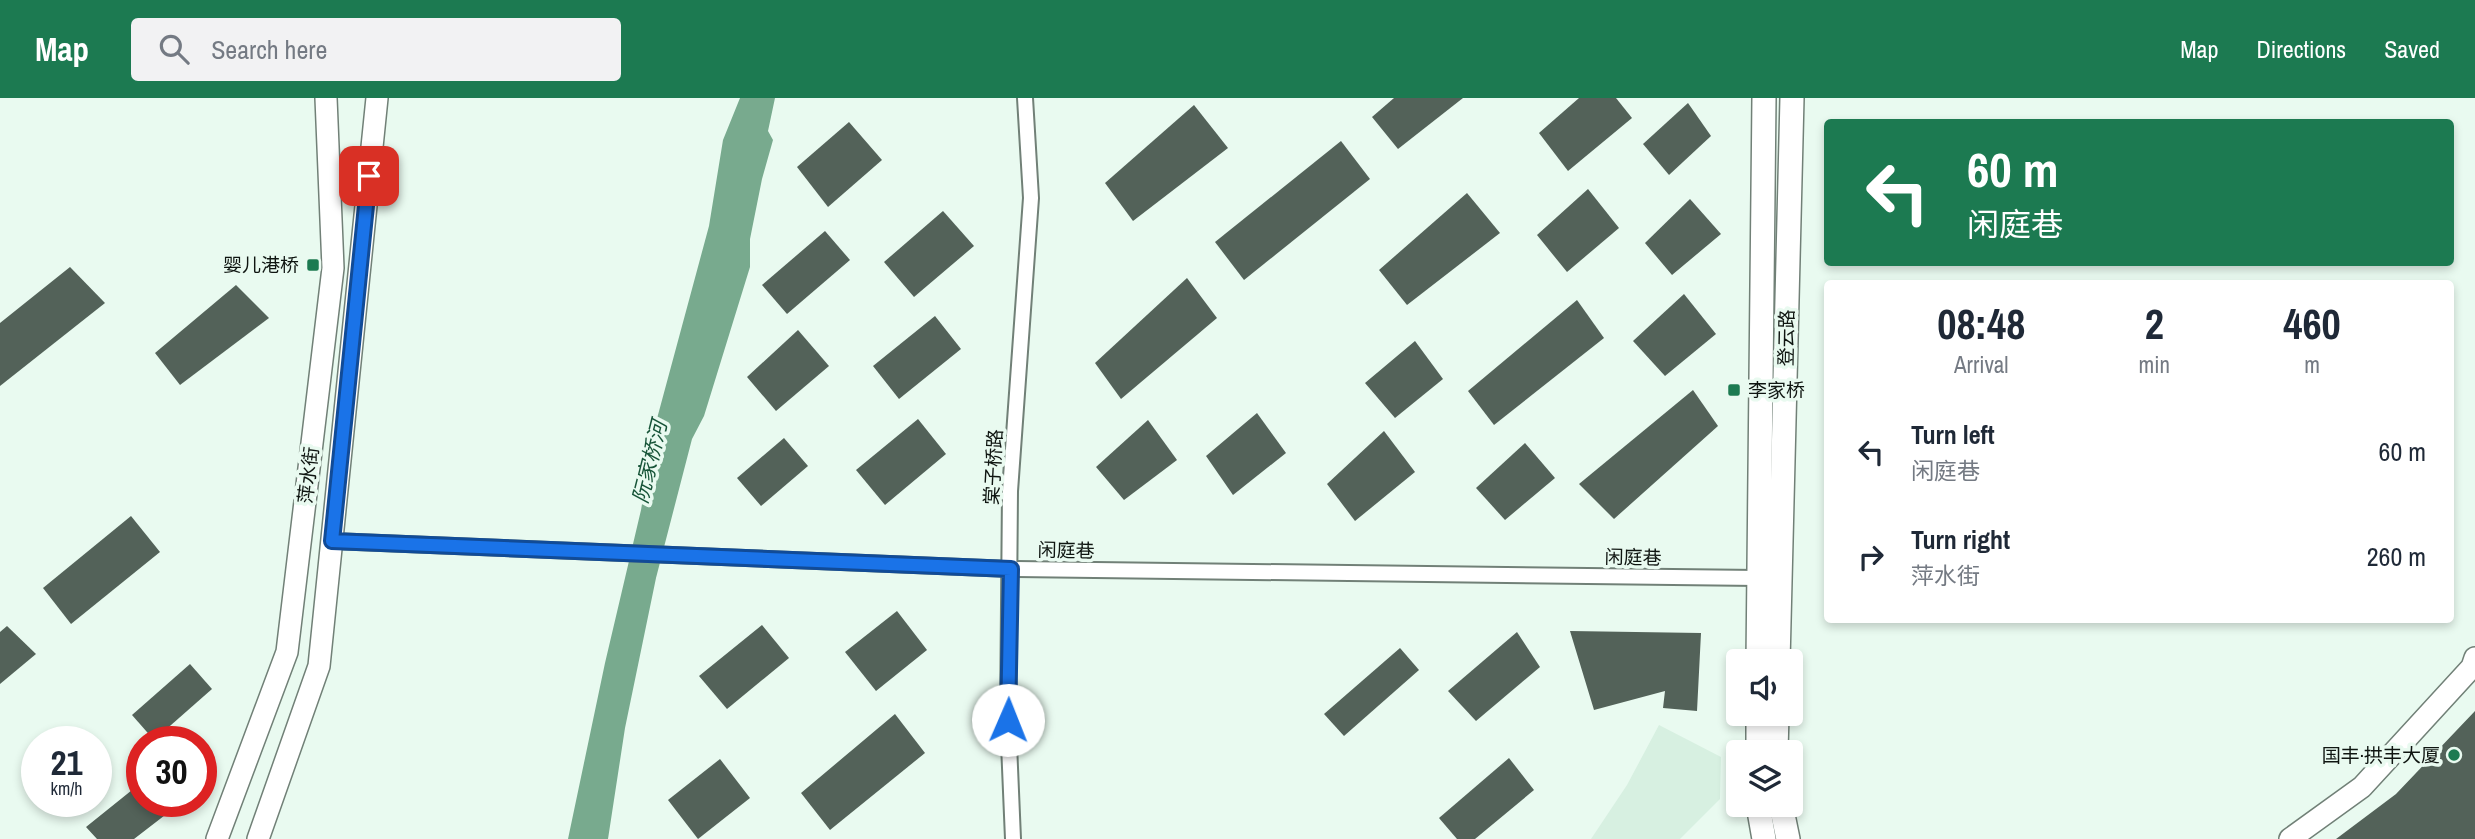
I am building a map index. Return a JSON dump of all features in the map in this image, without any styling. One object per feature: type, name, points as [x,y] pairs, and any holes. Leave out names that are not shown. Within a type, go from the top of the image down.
[{"type":"main road","name":"萍水街","points":[[217,839],[286,652],[333,268],[326,98]]},
{"type":"main road","name":"萍水街","points":[[258,839],[319,666],[377,98]]},
{"type":"main road","name":"登云路","points":[[1758,649],[1764,98]]},
{"type":"main road","name":"登云路","points":[[1778,649],[1792,98]]},
{"type":"main road","points":[[2290,839],[2362,787],[2474,664]]},
{"type":"main road","points":[[1760,817],[1764,839]]},
{"type":"main road","points":[[1783,817],[1788,839]]},
{"type":"street","name":"棠子桥路","points":[[1013,839],[1008,720],[1010,491],[1031,198],[1025,98]]},
{"type":"street","name":"闲庭巷","points":[[332,541],[1011,569],[1758,578]]},
{"type":"shaded area","points":[[1659,725],[1721,757],[1720,799],[1680,839],[1591,839],[1627,785]]},
{"type":"water","name":"阮家桥河","points":[[740,98],[775,98],[768,131],[773,140],[750,239],[750,267],[704,416],[692,439],[656,578],[625,728],[608,839],[568,839],[641,510],[655,426],[709,226],[723,140]]},
{"type":"building","points":[[1394,98],[1463,98],[1398,149],[1372,117]]},
{"type":"building","points":[[1579,98],[1616,98],[1632,118],[1568,171],[1539,133]]},
{"type":"building","points":[[1688,103],[1711,136],[1669,175],[1643,144]]},
{"type":"building","points":[[1194,105],[1228,148],[1133,221],[1105,183]]},
{"type":"building","points":[[849,122],[882,160],[828,207],[797,167]]},
{"type":"building","points":[[1341,141],[1370,179],[1244,280],[1215,242]]},
{"type":"building","points":[[1588,189],[1619,228],[1567,272],[1537,235]]},
{"type":"building","points":[[1467,193],[1500,233],[1407,305],[1379,270]]},
{"type":"building","points":[[1690,199],[1721,234],[1672,275],[1645,243]]},
{"type":"building","points":[[943,211],[974,246],[914,297],[884,262]]},
{"type":"building","points":[[825,231],[850,260],[787,314],[762,285]]},
{"type":"building","points":[[70,267],[105,303],[0,386],[0,323]]},
{"type":"building","points":[[1187,278],[1217,318],[1121,399],[1095,363]]},
{"type":"building","points":[[236,285],[269,318],[180,385],[155,353]]},
{"type":"building","points":[[1684,294],[1716,334],[1665,376],[1633,341]]},
{"type":"building","points":[[1577,300],[1604,338],[1494,425],[1468,391]]},
{"type":"building","points":[[935,316],[961,349],[899,399],[873,366]]},
{"type":"building","points":[[798,330],[829,366],[776,411],[747,377]]},
{"type":"building","points":[[1415,341],[1443,379],[1395,418],[1365,383]]},
{"type":"building","points":[[1693,390],[1718,426],[1614,519],[1579,484]]},
{"type":"building","points":[[1257,413],[1286,453],[1233,495],[1206,456]]},
{"type":"building","points":[[918,419],[946,454],[885,505],[856,470]]},
{"type":"building","points":[[1148,420],[1177,460],[1124,500],[1096,467]]},
{"type":"building","points":[[1384,431],[1415,472],[1355,521],[1327,484]]},
{"type":"building","points":[[784,438],[808,466],[761,506],[737,478]]},
{"type":"building","points":[[1525,443],[1555,478],[1505,520],[1476,488]]},
{"type":"building","points":[[131,516],[160,552],[71,624],[43,588]]},
{"type":"building","points":[[897,611],[927,650],[876,691],[845,652]]},
{"type":"building","points":[[762,625],[789,658],[727,709],[699,676]]},
{"type":"building","points":[[7,626],[36,654],[0,684],[0,632]]},
{"type":"building","points":[[1570,631],[1701,633],[1697,711],[1663,708],[1665,691],[1594,710]]},
{"type":"building","points":[[1517,632],[1540,667],[1476,721],[1448,691]]},
{"type":"building","points":[[1400,648],[1419,670],[1344,736],[1324,714]]},
{"type":"building","points":[[190,664],[212,689],[170,726],[142,726],[132,715]]},
{"type":"building","name":"国丰·拱丰大厦","points":[[2475,711],[2475,839],[2336,839],[2396,794]]},
{"type":"building","points":[[895,714],[925,753],[830,830],[801,793]]},
{"type":"building","points":[[1509,758],[1534,790],[1475,839],[1457,839],[1439,818]]},
{"type":"building","points":[[720,759],[750,798],[698,839],[668,800]]},
{"type":"building","points":[[126,795],[126,817],[163,817],[134,839],[97,839],[86,827],[98,817],[112,817],[112,806]]},
{"type":"place","name":"婴儿港桥","points":[[313,265]]},
{"type":"place","name":"李家桥","points":[[1734,390]]},
{"type":"place","name":"国丰·拱丰大厦","points":[[2454,755]]},
{"type":"route","points":[[369,176],[332,541],[1011,569],[1008,720]]}]
